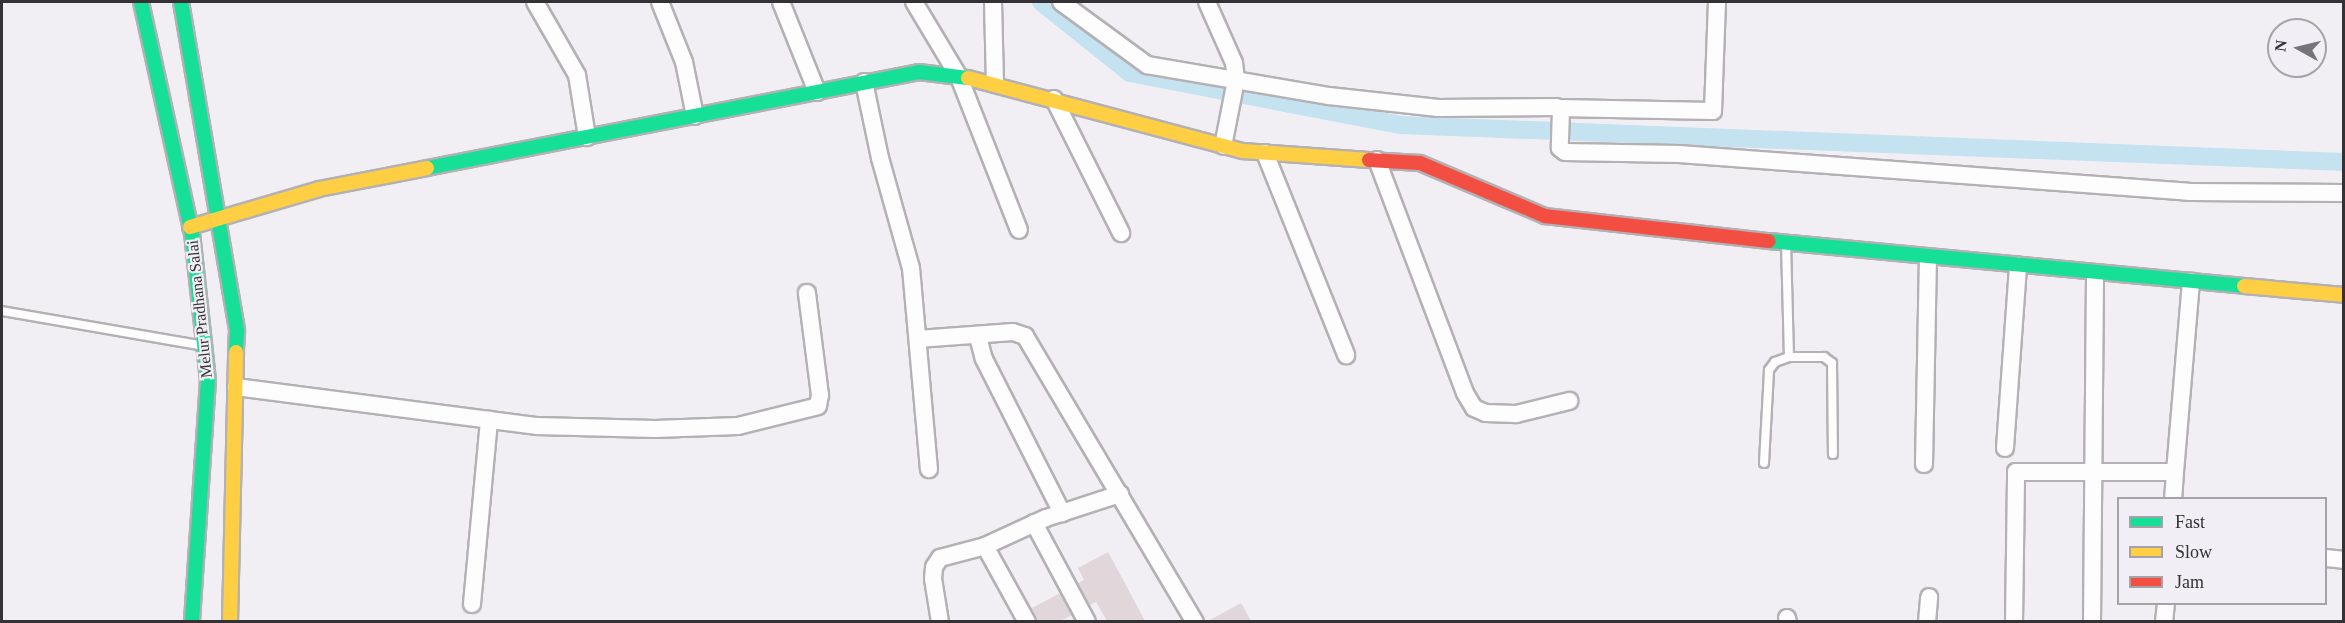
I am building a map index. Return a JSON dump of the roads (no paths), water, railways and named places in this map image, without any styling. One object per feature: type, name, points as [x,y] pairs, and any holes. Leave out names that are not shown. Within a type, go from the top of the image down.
[{"type":"street","name":"Melur Pradhana Salai","points":[[141,2],[190,227],[236,387],[230,621]]},
{"type":"street","name":"Melur Pradhana Salai","points":[[181,2],[218,220],[219,327],[204,346],[208,380],[192,621]]},
{"type":"street","points":[[535,2],[578,75],[587,136]]},
{"type":"street","points":[[660,2],[684,62],[694,116]]},
{"type":"street","points":[[781,2],[818,92]]},
{"type":"street","points":[[914,2],[959,77],[1019,230]]},
{"type":"street","points":[[993,2],[995,83]]},
{"type":"street","points":[[1061,2],[1148,65],[1235,91],[1438,108],[1560,115],[1713,111],[1717,2]]},
{"type":"street","points":[[1206,2],[1234,63],[1235,91],[1223,146]]},
{"type":"street","points":[[190,227],[319,189],[919,72],[995,83],[1223,146],[1265,153],[1420,163],[1545,216],[1928,259],[2343,295]]},
{"type":"street","points":[[864,82],[880,158],[911,268],[929,470]]},
{"type":"street","points":[[1054,99],[1121,233]]},
{"type":"street","points":[[1560,115],[1559,142],[1565,152],[1679,154],[2191,192],[2343,193]]},
{"type":"street","points":[[1265,153],[1346,355]]},
{"type":"street","points":[[1377,160],[1465,393],[1474,408],[1486,413],[1515,414],[1569,401]]},
{"type":"street","points":[[1924,464],[1928,259]]},
{"type":"street","points":[[2005,448],[2018,266]]},
{"type":"street","points":[[2092,621],[2095,274]]},
{"type":"street","points":[[2173,497],[2191,282]]},
{"type":"street","points":[[236,387],[537,426],[655,429],[738,426],[808,411],[818,406],[820,395],[807,293]]},
{"type":"street","points":[[918,339],[978,337],[1013,332],[1025,336],[1195,621]]},
{"type":"street","points":[[978,337],[984,359],[1062,513]]},
{"type":"street","points":[[472,604],[489,420]]},
{"type":"street","points":[[202,472],[234,474]]},
{"type":"street","points":[[2014,621],[2016,472],[2175,472]]},
{"type":"street","points":[[940,621],[934,567],[940,558],[985,546],[1034,523],[1120,494]]},
{"type":"street","points":[[1034,523],[1087,621]]},
{"type":"street","points":[[985,546],[1027,621]]},
{"type":"street","points":[[2327,558],[2343,560]]},
{"type":"street","points":[[1927,621],[1929,597]]},
{"type":"street","points":[[2164,621],[2166,605]]},
{"type":"lane","points":[[1786,242],[1789,357]]},
{"type":"lane","points":[[2,311],[204,346]]},
{"type":"lane","points":[[1764,463],[1769,370],[1775,362],[1789,357],[1824,357],[1832,363],[1833,454]]},
{"type":"waterway","points":[[1041,2],[1130,73],[1401,125],[2344,162]]}]
